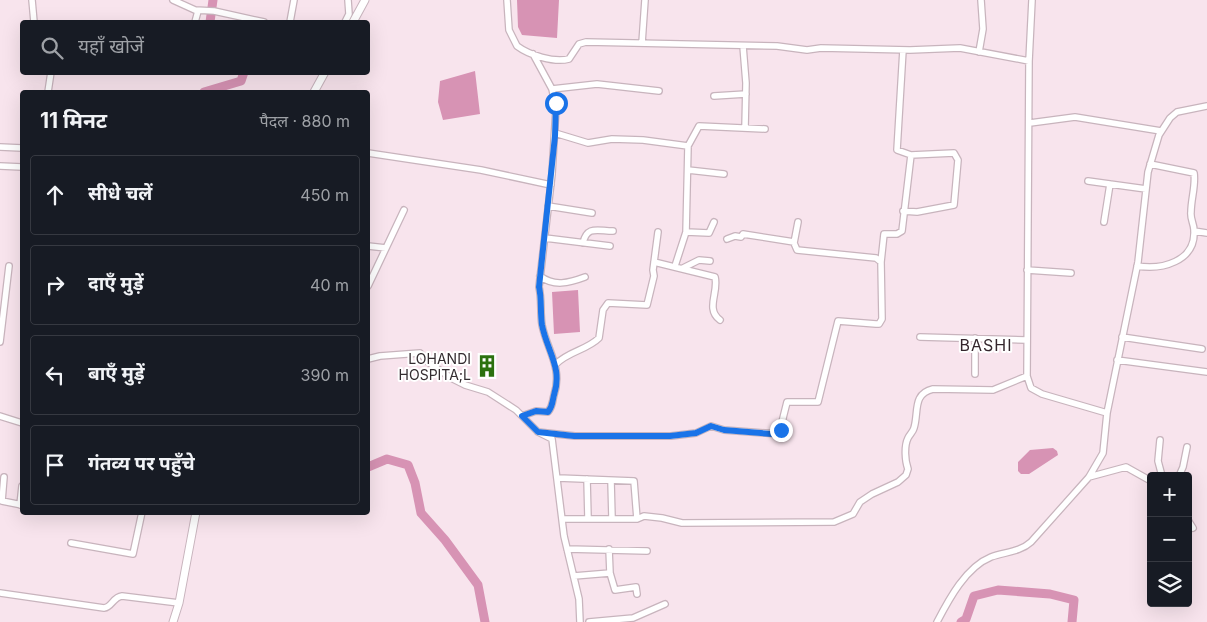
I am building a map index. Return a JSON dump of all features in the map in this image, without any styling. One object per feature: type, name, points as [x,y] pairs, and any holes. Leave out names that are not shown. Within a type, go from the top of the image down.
[{"type":"street","points":[[32,0],[34,20]]},
{"type":"street","points":[[172,0],[198,11],[214,12],[254,20]]},
{"type":"street","points":[[290,20],[294,0]]},
{"type":"street","points":[[347,20],[349,14],[348,0]]},
{"type":"street","points":[[354,20],[365,0]]},
{"type":"street","points":[[507,0],[506,18],[516,46],[533,54],[566,60],[572,57],[576,47],[582,42],[743,46],[807,50],[821,48],[903,50],[950,48],[1029,62]]},
{"type":"street","points":[[642,43],[645,0]]},
{"type":"street","points":[[979,52],[983,29],[981,0]]},
{"type":"street","points":[[1032,0],[1029,62],[1027,376],[1032,388],[1042,394],[1107,413]]},
{"type":"street","points":[[196,20],[198,11]]},
{"type":"street","points":[[743,46],[746,94],[745,128]]},
{"type":"street","points":[[903,50],[896,147],[898,152],[911,155],[956,155],[956,200],[954,205],[917,212],[903,211]]},
{"type":"street","points":[[522,416],[536,411],[548,412],[553,406],[558,386],[556,364],[542,324],[540,276],[556,108],[552,89],[533,54]]},
{"type":"street","points":[[48,90],[51,75]]},
{"type":"street","points":[[315,90],[323,75]]},
{"type":"street","points":[[552,89],[597,84],[659,91]]},
{"type":"street","points":[[714,96],[746,94]]},
{"type":"street","points":[[937,622],[958,588],[977,566],[991,557],[1027,546],[1089,477],[1103,453],[1107,413],[1137,266],[1150,164],[1161,131],[1170,118],[1177,112],[1207,106]]},
{"type":"street","points":[[1030,123],[1041,123],[1070,117],[1161,131]]},
{"type":"street","points":[[675,266],[686,233],[688,146],[699,126],[765,129]]},
{"type":"street","points":[[555,133],[592,143],[608,139],[643,140],[688,146]]},
{"type":"street","points":[[0,147],[20,148]]},
{"type":"street","points":[[370,153],[481,170],[550,185]]},
{"type":"street","points":[[538,432],[574,436],[670,436],[696,433],[711,426],[724,430],[779,434],[786,404],[818,402],[838,322],[876,324],[881,322],[881,262],[884,234],[901,232],[911,155]]},
{"type":"street","points":[[1137,266],[1156,268],[1179,260],[1186,254],[1194,231],[1190,219],[1194,173],[1150,164]]},
{"type":"street","points":[[0,166],[20,167]]},
{"type":"street","points":[[688,170],[724,174]]},
{"type":"street","points":[[1088,180],[1146,189]]},
{"type":"street","points":[[1104,222],[1110,184]]},
{"type":"street","points":[[548,206],[592,212]]},
{"type":"street","points":[[370,282],[404,210]]},
{"type":"street","points":[[686,233],[689,231],[709,233],[714,222]]},
{"type":"street","points":[[798,222],[794,242],[797,250],[876,258],[881,262]]},
{"type":"street","points":[[583,242],[585,233],[589,231],[613,231]]},
{"type":"street","points":[[1194,231],[1207,233]]},
{"type":"street","points":[[556,364],[564,356],[590,345],[599,338],[603,310],[608,303],[647,306],[654,276],[658,232]]},
{"type":"street","points":[[727,239],[735,236],[741,237],[743,234],[794,242]]},
{"type":"street","points":[[545,238],[610,246]]},
{"type":"street","points":[[370,246],[386,248]]},
{"type":"street","points":[[683,268],[699,260],[710,261]]},
{"type":"street","points":[[654,262],[715,277],[712,309],[714,316],[720,320]]},
{"type":"street","points":[[0,339],[3,295],[9,266]]},
{"type":"street","points":[[1027,270],[1071,272]]},
{"type":"street","points":[[540,276],[548,282],[557,284],[585,277]]},
{"type":"street","points":[[920,336],[1026,340]]},
{"type":"street","points":[[1122,337],[1202,349]]},
{"type":"street","points":[[975,338],[975,374]]},
{"type":"street","points":[[370,358],[420,353],[428,362],[451,378],[465,385],[488,392],[516,410],[538,432],[554,442],[562,519],[579,599],[580,622]]},
{"type":"street","points":[[1117,360],[1207,372]]},
{"type":"street","points":[[562,519],[637,519],[657,517],[682,523],[834,522],[853,514],[860,502],[898,482],[906,475],[908,469],[906,444],[914,428],[916,404],[924,392],[933,389],[993,390],[1027,376]]},
{"type":"street","points":[[0,416],[20,422]]},
{"type":"street","points":[[1160,440],[1158,461],[1161,472]]},
{"type":"street","points":[[1181,472],[1187,447]]},
{"type":"street","points":[[1089,477],[1126,468],[1147,479]]},
{"type":"street","points":[[4,477],[2,501],[20,505]]},
{"type":"street","points":[[558,478],[634,482],[637,519]]},
{"type":"street","points":[[587,479],[588,518]]},
{"type":"street","points":[[611,481],[612,518]]},
{"type":"street","points":[[71,543],[133,554],[141,515]]},
{"type":"street","points":[[173,622],[179,603],[195,515]]},
{"type":"street","points":[[567,549],[647,551]]},
{"type":"street","points":[[609,549],[610,573],[615,590],[636,587],[637,594]]},
{"type":"street","points":[[574,576],[610,573]]},
{"type":"street","points":[[0,593],[104,608],[108,608],[116,598],[122,596],[179,603]]},
{"type":"street","points":[[589,622],[633,618],[665,604]]},
{"type":"shaded area","points":[[517,0],[559,0],[557,38],[522,35],[518,27]]},
{"type":"shaded area","points":[[475,71],[480,114],[443,120],[438,102],[440,81]]},
{"type":"shaded area","points":[[578,290],[580,332],[554,334],[552,292]]},
{"type":"shaded area","points":[[1053,448],[1057,451],[1058,455],[1029,474],[1021,474],[1018,471],[1018,462],[1030,450]]},
{"type":"waterway","points":[[210,20],[213,0]]},
{"type":"waterway","points":[[211,90],[241,81],[243,75]]},
{"type":"waterway","points":[[370,466],[387,459],[408,465],[415,483],[421,513],[445,540],[478,585],[485,622]]},
{"type":"waterway","points":[[961,622],[966,619],[974,596],[998,590],[1050,594],[1074,600],[1072,622]]},
{"type":"place","name":"LOHANDI HOSPITA;L","points":[[487,366]]},
{"type":"district","name":"BASHI","points":[[986,345]]},
{"type":"route","points":[[556,103],[555,136],[539,287],[542,299],[542,324],[558,371],[558,386],[553,406],[548,412],[536,411],[522,416],[538,432],[554,432],[574,436],[597,434],[670,436],[696,433],[711,426],[724,430],[772,434],[779,434],[781,430]]}]
